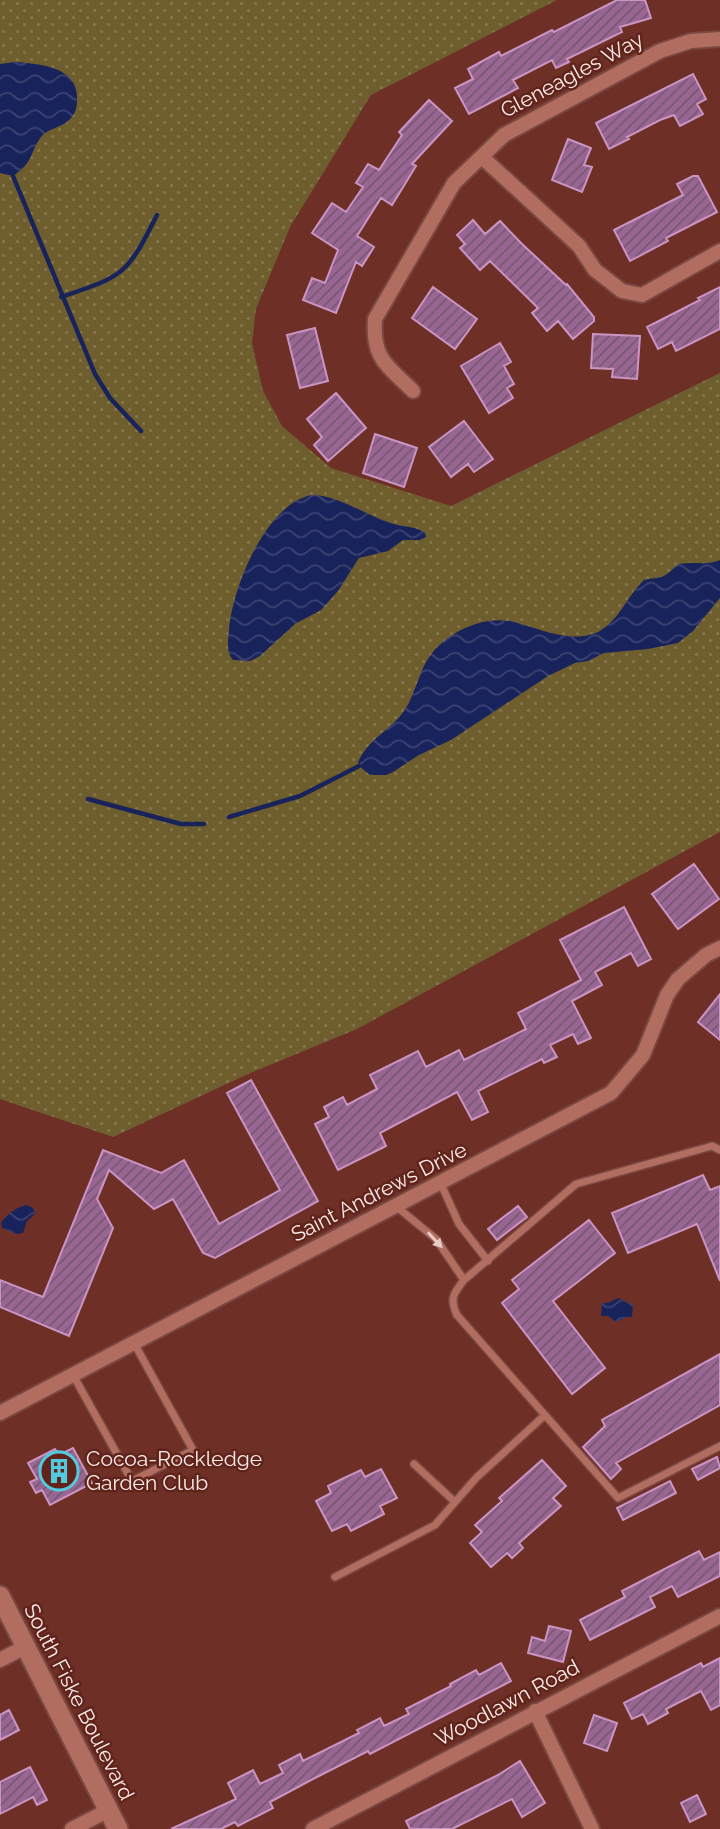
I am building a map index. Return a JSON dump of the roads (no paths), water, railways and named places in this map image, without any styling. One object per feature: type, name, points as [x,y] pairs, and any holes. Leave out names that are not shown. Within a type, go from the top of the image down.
[{"type":"main road","name":"South Fiske Boulevard","points":[[0,1596],[118,1829]]},
{"type":"street","name":"Gleneagles Way","points":[[413,391],[380,358],[374,338],[375,319],[454,183],[504,135],[660,51],[691,41],[720,40]]},
{"type":"street","points":[[482,156],[579,246],[596,270],[622,291],[642,295],[720,251]]},
{"type":"street","name":"Saint Andrews Drive","points":[[0,1413],[611,1093],[643,1055],[667,995],[678,979],[706,955],[720,948]]},
{"type":"street","name":"Woodlawn Road","points":[[313,1829],[720,1616]]},
{"type":"street","points":[[0,1660],[25,1647]]},
{"type":"street","points":[[535,1711],[592,1829]]},
{"type":"street","points":[[72,1829],[108,1810]]},
{"type":"lane","points":[[720,1150],[712,1146],[576,1184],[464,1280],[454,1295],[452,1304],[457,1315],[618,1498],[720,1446]]},
{"type":"lane","points":[[441,1184],[459,1224],[488,1261]]},
{"type":"lane","points":[[397,1207],[436,1238],[464,1280]]},
{"type":"lane","points":[[73,1375],[132,1481],[193,1450],[134,1343]]},
{"type":"lane","points":[[335,1577],[435,1525],[476,1478],[545,1415]]},
{"type":"lane","points":[[414,1464],[455,1502]]},
{"type":"water","points":[[15,62],[46,66],[65,74],[72,80],[77,100],[71,118],[41,137],[28,162],[13,176],[0,173],[0,64]]},
{"type":"water","points":[[312,495],[333,499],[388,522],[419,530],[425,533],[426,537],[420,540],[403,540],[388,551],[359,558],[338,591],[321,610],[295,624],[260,656],[250,661],[233,660],[228,646],[232,613],[244,571],[254,550],[280,514],[295,501]]},
{"type":"water","points":[[720,560],[720,598],[693,631],[678,643],[604,653],[588,661],[575,663],[548,676],[451,740],[419,755],[393,772],[370,775],[359,766],[358,762],[368,746],[404,711],[433,652],[464,628],[502,620],[567,636],[588,635],[598,632],[612,621],[644,580],[664,576],[680,564]]},
{"type":"water","points":[[27,1205],[33,1208],[35,1214],[27,1221],[23,1233],[16,1234],[2,1228],[1,1223],[9,1214]]},
{"type":"water","points":[[618,1298],[633,1305],[632,1317],[616,1322],[608,1316],[601,1316],[602,1303]]},
{"type":"waterway","points":[[13,176],[95,374],[110,398],[141,431]]},
{"type":"waterway","points":[[61,297],[98,284],[121,271],[138,250],[157,215]]},
{"type":"waterway","points":[[229,817],[300,796],[359,766]]},
{"type":"waterway","points":[[88,799],[181,824],[204,824]]},
{"type":"place","name":"Cocoa-Rockledge Garden Club","points":[[59,1471]]}]
